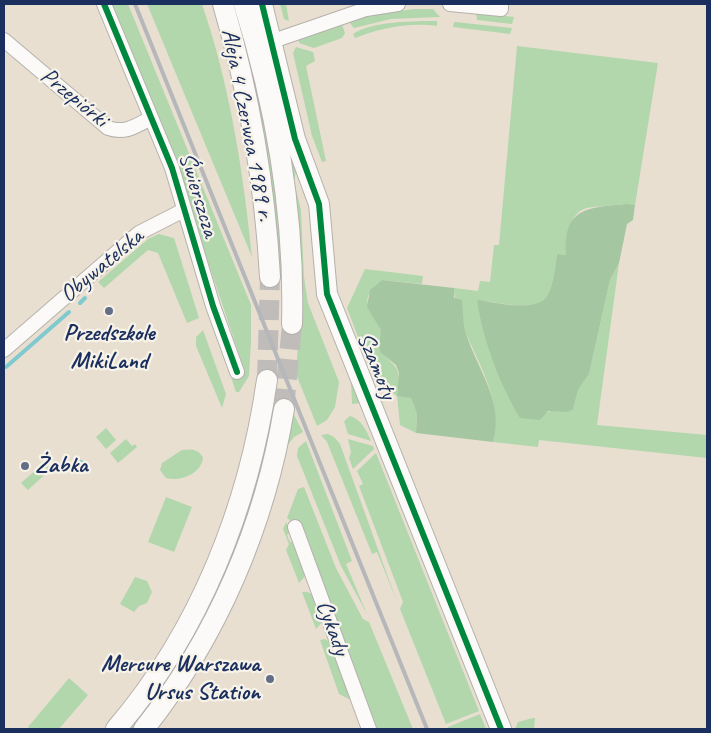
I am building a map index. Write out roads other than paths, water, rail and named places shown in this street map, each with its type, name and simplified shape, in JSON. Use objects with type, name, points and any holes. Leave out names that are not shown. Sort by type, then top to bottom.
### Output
[{"type":"main road","name":"Aleja 4 Czerwca 1989 r.","points":[[223,4],[244,86],[256,146],[267,227],[270,277]]},
{"type":"main road","name":"Aleja 4 Czerwca 1989 r.","points":[[244,4],[262,68],[279,149],[287,206],[291,263],[292,324]]},
{"type":"main road","name":"Szamoty","points":[[262,4],[295,139],[319,204],[327,294],[501,729]]},
{"type":"main road","points":[[116,729],[163,665],[195,611],[216,566],[229,535],[250,469],[267,380]]},
{"type":"main road","points":[[144,729],[191,662],[210,630],[236,574],[266,489],[284,409]]},
{"type":"street","name":"Świerszcza","points":[[104,4],[172,168],[213,306],[237,372]]},
{"type":"street","points":[[272,41],[366,9],[398,4]]},
{"type":"street","points":[[450,4],[501,6]]},
{"type":"street","name":"Przepiórki","points":[[4,40],[108,128],[119,132],[128,130],[150,118]]},
{"type":"street","name":"Obywatelska","points":[[4,350],[138,233],[184,210]]},
{"type":"street","name":"Cykady","points":[[295,527],[369,729]]},
{"type":"water","points":[[78,460],[82,460],[86,466],[82,472],[78,472],[74,468],[74,464]]},
{"type":"waterway","points":[[80,303],[85,298]]},
{"type":"waterway","points":[[6,367],[69,312]]},
{"type":"tunnel","points":[[267,380],[270,277]]},
{"type":"tunnel","points":[[284,409],[292,324]]},
{"type":"railway","points":[[135,4],[427,729]]},
{"type":"place","name":"Przedszkole MikiLand","points":[[109,311]]},
{"type":"place","name":"Żabka","points":[[25,466]]},
{"type":"place","name":"Mercure Warszawa Ursus Station","points":[[270,679]]}]
